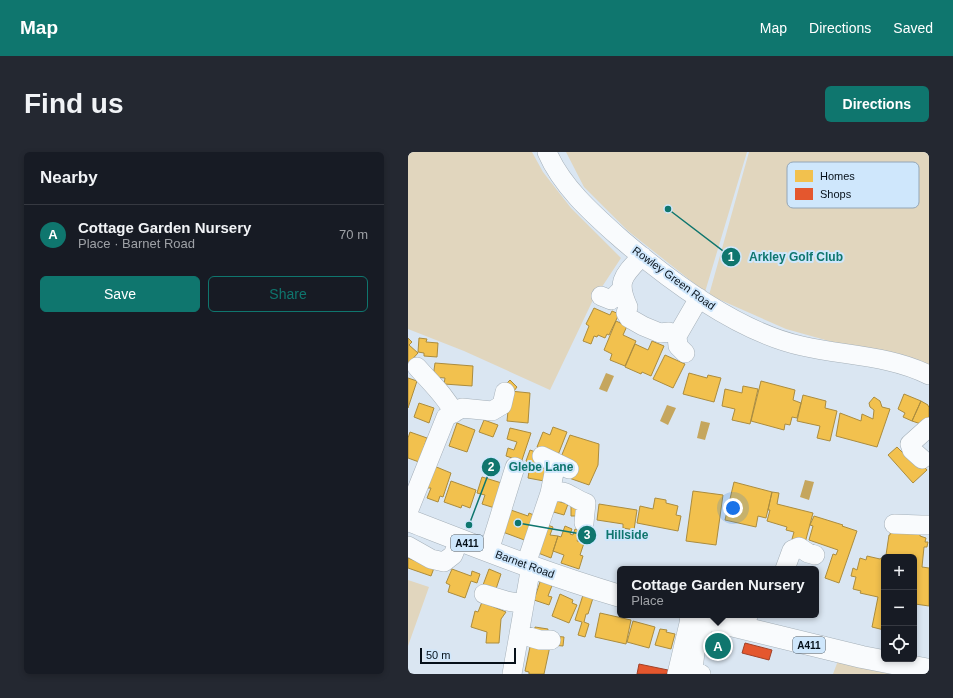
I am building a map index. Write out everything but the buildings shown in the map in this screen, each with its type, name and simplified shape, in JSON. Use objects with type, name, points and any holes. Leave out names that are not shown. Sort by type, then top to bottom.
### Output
[{"type":"main road","name":"Barnet Road","points":[[408,520],[489,551],[617,595]]},
{"type":"main road","name":"A411","points":[[712,618],[746,622],[862,657],[929,670]]},
{"type":"street","name":"Rowley Green Road","points":[[547,152],[552,163],[572,191],[599,219],[642,256],[699,298],[735,320],[766,334],[802,346],[887,360],[929,375]]},
{"type":"street","points":[[642,256],[628,270],[621,285],[623,296],[628,308],[626,313],[629,318],[642,326],[660,333],[669,332],[677,336]]},
{"type":"street","points":[[601,296],[611,300],[622,289]]},
{"type":"street","points":[[685,353],[678,346],[677,336],[699,298]]},
{"type":"street","points":[[416,367],[441,393],[454,413]]},
{"type":"street","points":[[408,512],[446,417],[462,408],[492,411],[502,405],[505,392]]},
{"type":"street","points":[[922,459],[912,450],[910,444],[929,427]]},
{"type":"street","points":[[512,674],[524,604],[528,565],[550,493],[556,463]]},
{"type":"street","points":[[489,551],[515,467]]},
{"type":"street","points":[[550,493],[558,491],[568,493],[572,497],[586,503],[584,523]]},
{"type":"street","points":[[894,524],[929,525]]},
{"type":"street","points":[[408,546],[431,559],[444,562],[453,555],[459,540]]},
{"type":"street","points":[[786,566],[792,550],[799,547],[808,554],[815,555]]},
{"type":"street","points":[[484,594],[507,601],[524,604]]},
{"type":"street","points":[[677,674],[694,618]]},
{"type":"street","points":[[695,618],[695,652],[693,670],[701,674]]},
{"type":"street","points":[[519,634],[540,640],[551,640]]},
{"type":"shaded area","points":[[408,152],[532,152],[543,172],[571,208],[621,258],[592,302],[550,390],[464,351],[408,329]]},
{"type":"shaded area","points":[[566,152],[747,152],[705,292],[628,231],[584,187]]},
{"type":"shaded area","points":[[749,152],[929,152],[929,369],[786,329],[709,295]]},
{"type":"shaded area","points":[[606,373],[614,376],[607,392],[599,389]]},
{"type":"shaded area","points":[[667,405],[676,408],[668,425],[660,421]]},
{"type":"shaded area","points":[[701,421],[710,423],[705,440],[697,438]]},
{"type":"shaded area","points":[[805,480],[814,482],[809,500],[800,497]]},
{"type":"shaded area","points":[[408,580],[429,587],[408,646]]},
{"type":"shaded area","points":[[839,658],[914,674],[833,674]]},
{"type":"place","name":"Arkley Golf Club","points":[[668,209]]},
{"type":"place","name":"Hillside","points":[[518,523]]},
{"type":"place","name":"Glebe Lane","points":[[469,525]]},
{"type":"place","name":"Cottage Garden Nursery","points":[[718,646]]}]
